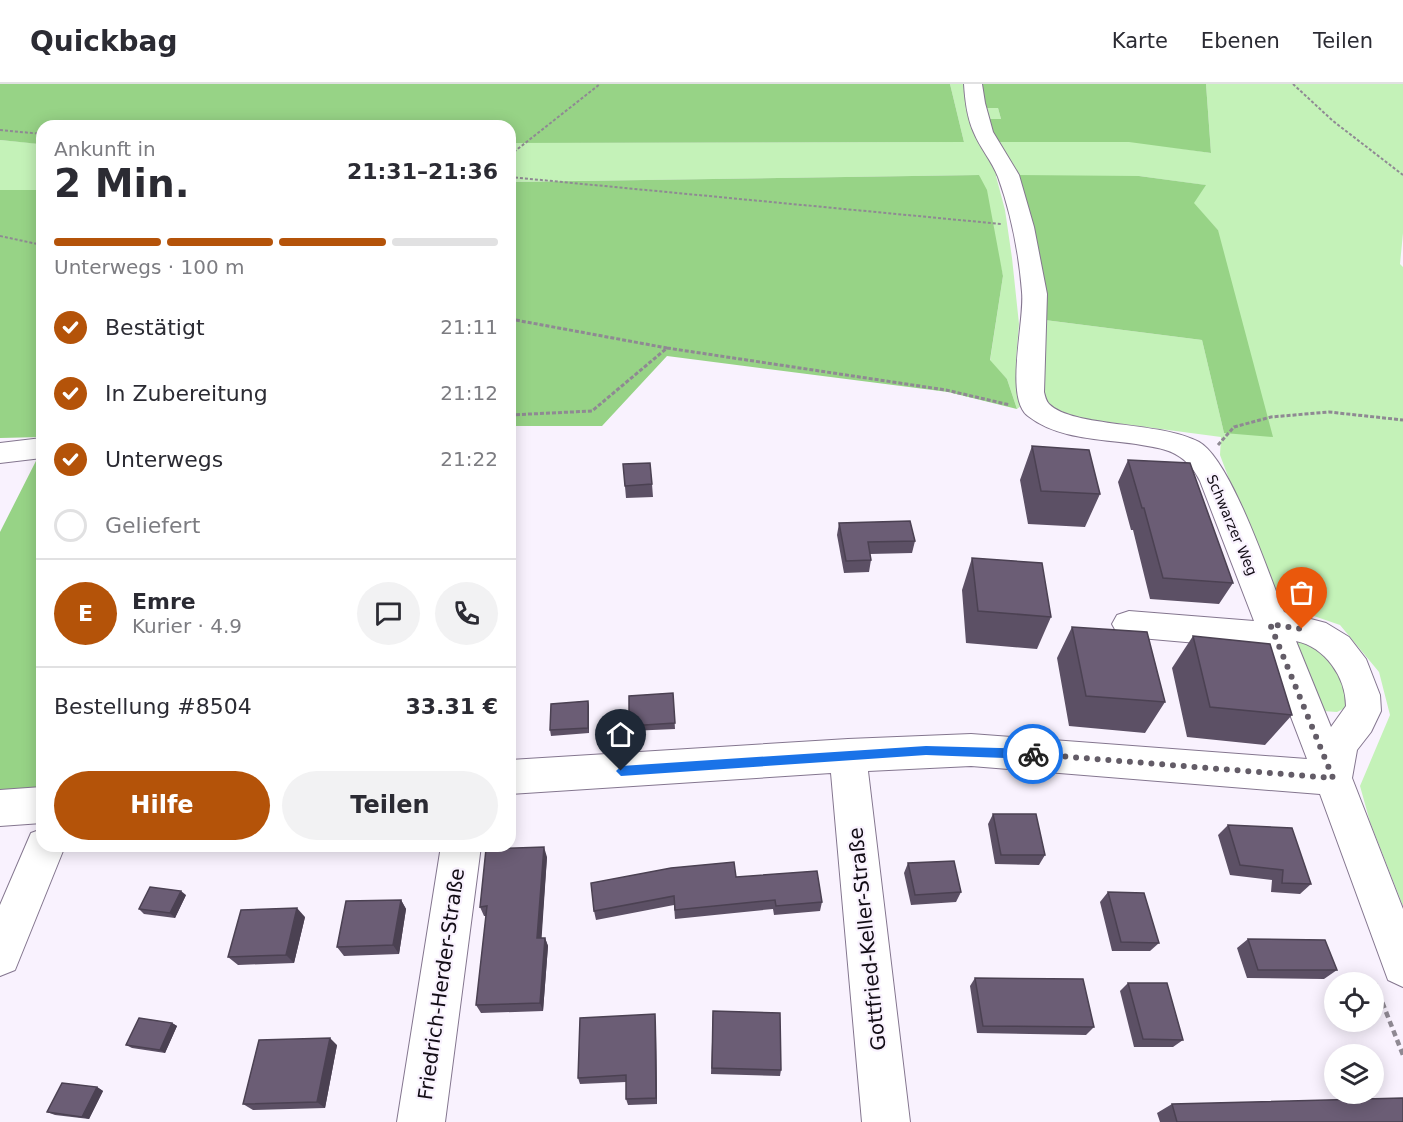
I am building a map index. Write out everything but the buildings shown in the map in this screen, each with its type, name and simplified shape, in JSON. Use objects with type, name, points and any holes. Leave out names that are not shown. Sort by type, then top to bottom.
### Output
[{"type":"street","points":[[973,84],[975,103],[983,132],[1008,175],[1023,227],[1035,294],[1030,392],[1035,408]]},
{"type":"street","name":"Schwarzer Weg","points":[[1035,408],[1053,420],[1077,426],[1163,439],[1189,449],[1203,461],[1215,480],[1242,547],[1333,778],[1403,965]]},
{"type":"street","points":[[0,453],[36,449]]},
{"type":"street","points":[[516,777],[848,755],[971,750],[1333,778],[1341,742],[1359,720],[1364,706],[1357,675],[1344,652],[1332,641],[1269,620],[1129,624]]},
{"type":"street","name":"Gottfried-Keller-Straße","points":[[848,755],[886,1122]]},
{"type":"street","points":[[0,807],[36,805]]},
{"type":"street","points":[[0,954],[42,852]]},
{"type":"street","name":"Friedrich-Herder-Straße","points":[[421,1122],[460,852]]},
{"type":"path","points":[[516,150],[600,84]]},
{"type":"path","points":[[1293,84],[1333,121],[1403,175]]},
{"type":"path","points":[[0,130],[36,133]]},
{"type":"path","points":[[516,178],[1023,227]]},
{"type":"path","points":[[0,236],[36,244]]},
{"type":"path","points":[[516,320],[668,348],[946,390],[1035,408]]},
{"type":"path","points":[[516,415],[592,411],[668,348]]},
{"type":"path","points":[[1203,461],[1234,428],[1271,417],[1329,412],[1403,420]]},
{"type":"green space","points":[[0,84],[950,84],[964,142],[516,143],[516,120],[36,120],[36,144],[0,140]]},
{"type":"green space","points":[[950,84],[976,84],[981,107],[998,108],[1001,119],[985,119],[1211,153],[1206,84],[1403,84],[1403,233],[1400,264],[1403,267],[1403,906],[1370,822],[1360,786],[1390,715],[1379,672],[1340,625],[1276,603],[1220,455],[1221,437],[1070,417],[1040,402],[1037,319],[1202,340],[1224,433],[1218,230],[1193,203],[1205,185],[1139,176],[996,176],[1005,210],[1019,324],[1016,361],[1022,405],[1017,409],[1007,379],[990,361],[1003,276],[979,175],[516,182],[516,143],[964,142]]},
{"type":"green space","points":[[976,84],[1206,84],[1211,153],[1129,142],[993,142],[984,119],[1001,119],[998,108],[981,108]]},
{"type":"green space","points":[[0,140],[36,143],[36,190],[0,190]]},
{"type":"green space","points":[[979,175],[987,190],[1003,276],[990,360],[1007,379],[1017,409],[948,392],[667,356],[602,426],[516,426],[516,182]]},
{"type":"green space","points":[[1012,175],[1139,176],[1206,185],[1194,203],[1218,230],[1273,437],[1224,433],[1202,340],[1037,319]]},
{"type":"green space","points":[[0,190],[36,190],[36,437],[0,438]]},
{"type":"green space","points":[[36,461],[36,789],[0,791],[0,532]]},
{"type":"green space","points":[[1292,640],[1319,645],[1351,690],[1347,707],[1337,712],[1322,711]]},
{"type":"way so far","points":[[1033,754],[1333,778],[1270,624],[1289,625],[1302,629]]},
{"type":"route","points":[[621,771],[926,750],[1033,754]]}]
